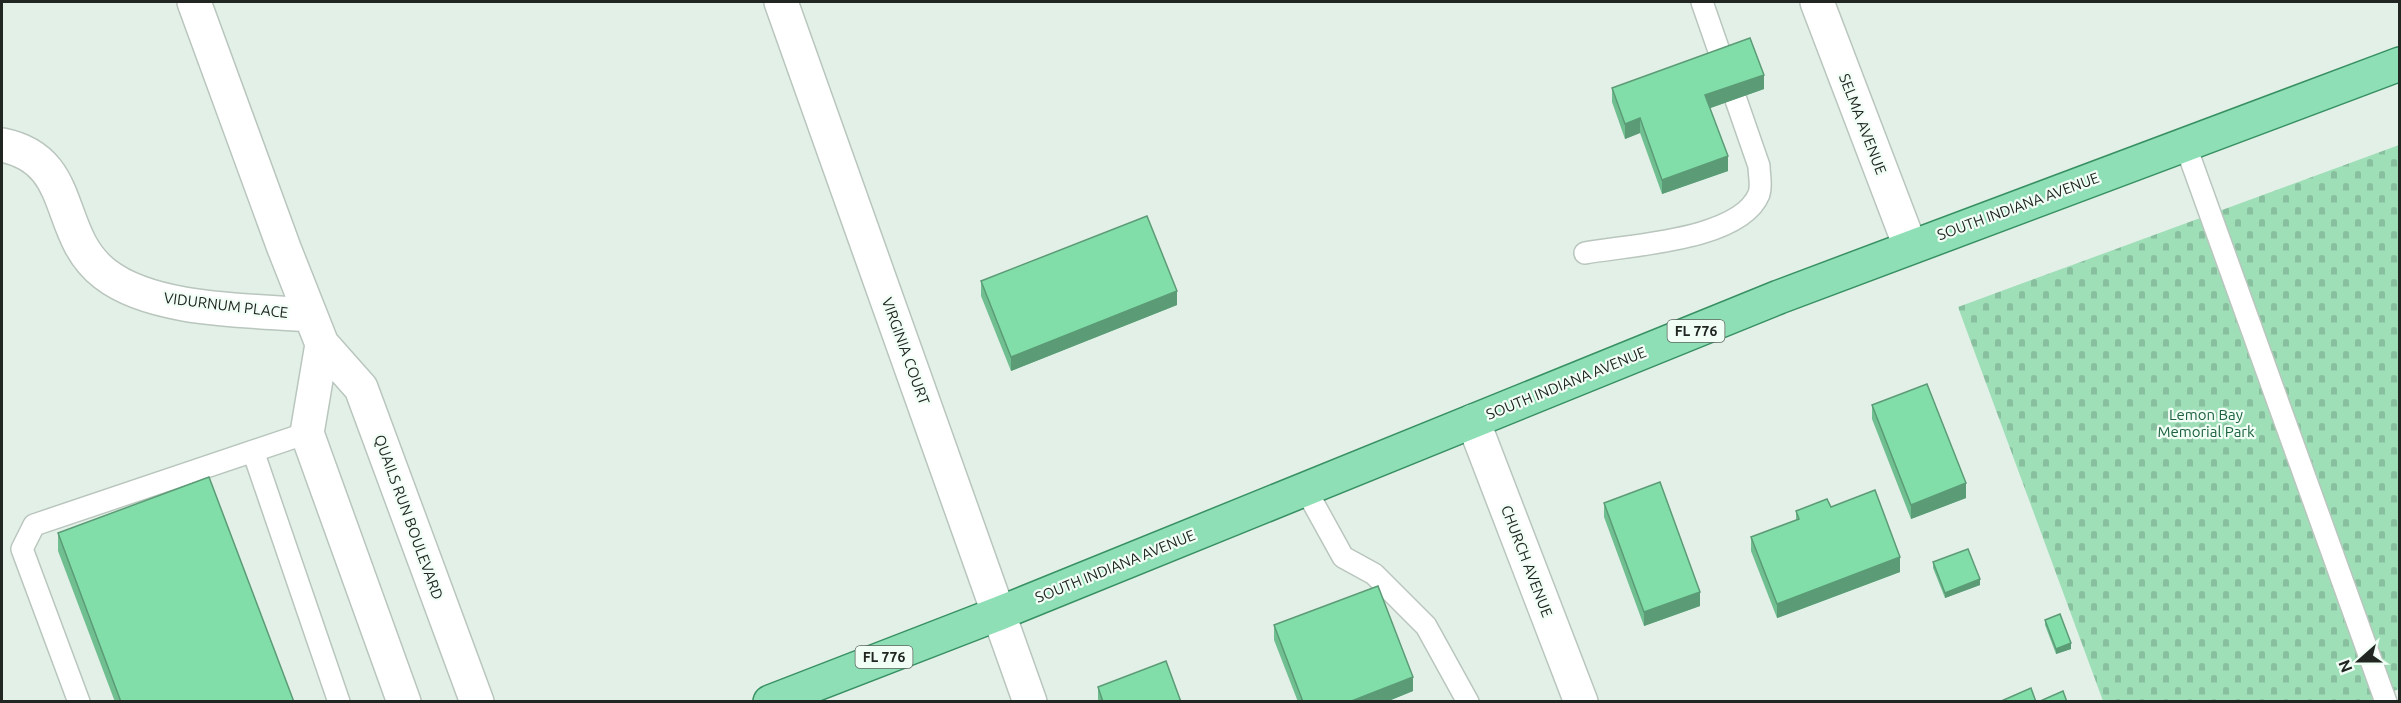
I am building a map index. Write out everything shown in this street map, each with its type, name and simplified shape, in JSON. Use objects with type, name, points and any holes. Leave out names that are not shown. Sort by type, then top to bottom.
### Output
[{"type":"main road","name":"SOUTH INDIANA AVENUE","points":[[770,702],[999,613],[1910,246],[2400,64]]},
{"type":"street","name":"QUAILS RUN BOULEVARD","points":[[194,2],[316,329],[361,388],[477,702]]},
{"type":"street","name":"VIRGINIA COURT","points":[[781,2],[1030,702]]},
{"type":"street","name":"SELMA AVENUE","points":[[1817,2],[1910,246]]},
{"type":"street","name":"VIDURNUM PLACE","points":[[2,145],[24,151],[44,165],[56,184],[83,250],[99,269],[120,285],[156,297],[316,329]]},
{"type":"street","name":"QUAILS RUN BOULEVARD","points":[[316,329],[307,433],[404,702]]},
{"type":"street","name":"CHURCH AVENUE","points":[[1473,421],[1581,702]]},
{"type":"lane","points":[[1585,253],[1683,239],[1731,220],[1749,208],[1758,194],[1759,166],[1702,2]]},
{"type":"lane","points":[[2185,144],[2386,702]]},
{"type":"lane","points":[[79,702],[22,549],[34,525],[307,433]]},
{"type":"lane","points":[[253,451],[339,702]]},
{"type":"lane","points":[[1306,490],[1343,557],[1374,574],[1426,626],[1468,702]]},
{"type":"green space","name":"Lemon Bay Memorial Park","points":[[2399,145],[2399,689],[2366,702],[2103,701],[1958,307]]},
{"type":"building","points":[[1750,38],[1764,75],[1705,95],[1728,156],[1662,180],[1640,118],[1625,124],[1612,88]]},
{"type":"building","points":[[1147,216],[1177,291],[1011,357],[981,281]]},
{"type":"building","points":[[1927,384],[1966,483],[1911,505],[1872,405]]},
{"type":"building","points":[[209,477],[294,702],[121,702],[58,533]]},
{"type":"building","points":[[1660,482],[1700,592],[1644,612],[1604,503]]},
{"type":"building","points":[[1875,490],[1900,557],[1777,604],[1751,537],[1799,519],[1796,511],[1827,499],[1831,507]]},
{"type":"building","points":[[1968,549],[1980,579],[1945,593],[1933,562]]},
{"type":"building","points":[[1378,586],[1413,677],[1349,702],[1303,702],[1274,625]]},
{"type":"building","points":[[2060,614],[2071,643],[2056,649],[2045,620]]},
{"type":"building","points":[[1166,661],[1181,702],[1103,702],[1098,687]]},
{"type":"building","points":[[2031,688],[2036,702],[1999,702]]},
{"type":"building","points":[[2063,691],[2067,702],[2038,702]]}]
